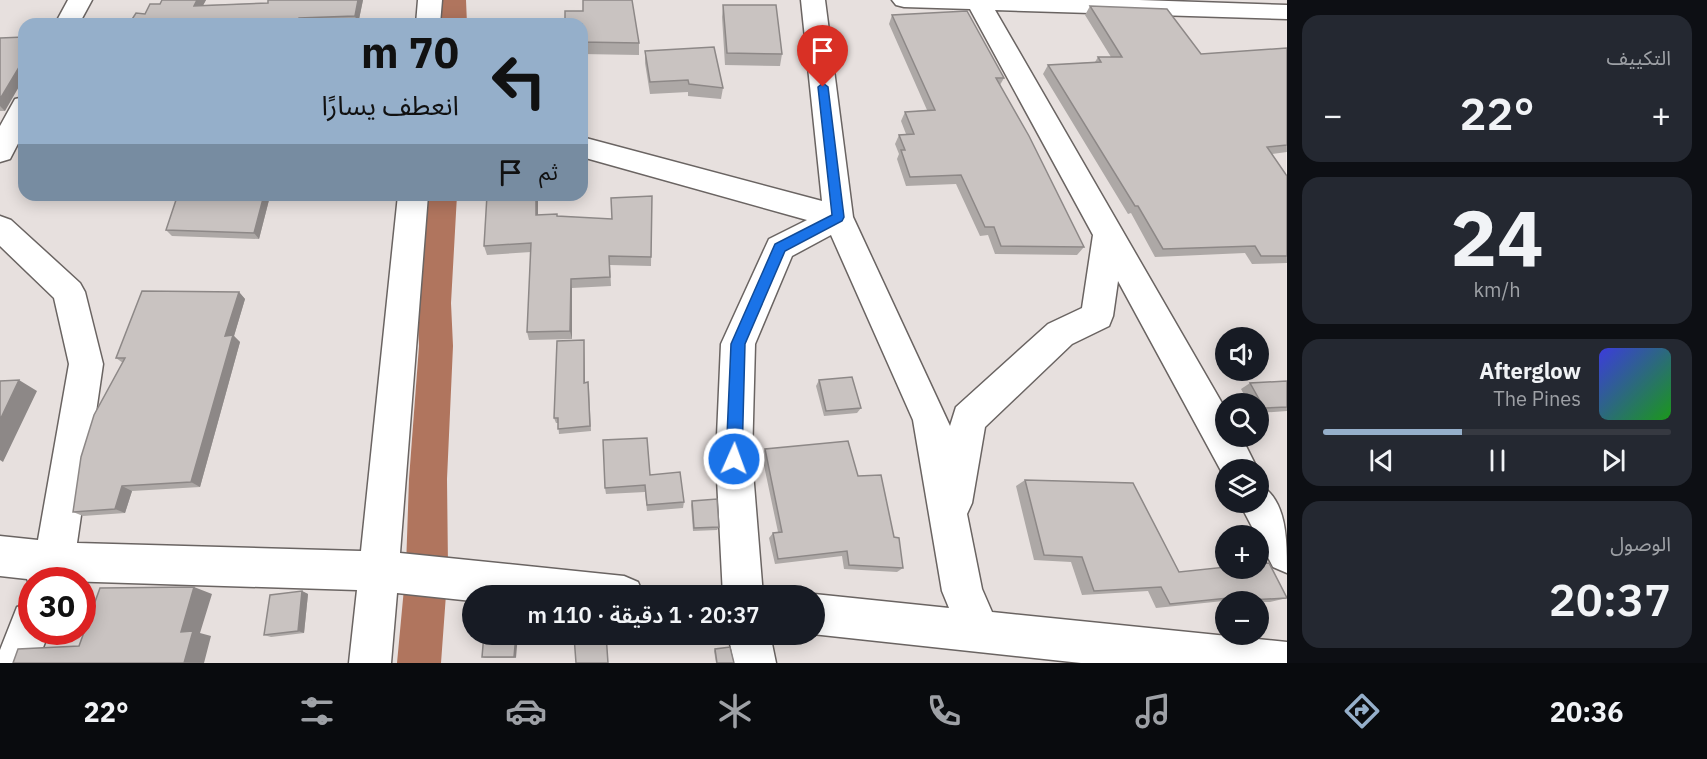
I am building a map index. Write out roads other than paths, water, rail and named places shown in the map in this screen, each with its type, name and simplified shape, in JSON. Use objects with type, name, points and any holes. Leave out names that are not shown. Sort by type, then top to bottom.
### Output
[{"type":"street","points":[[70,18],[80,0]]},
{"type":"street","points":[[428,18],[430,0]]},
{"type":"street","points":[[813,0],[838,217],[931,420],[962,591],[980,632]]},
{"type":"street","points":[[904,0],[1165,5],[1287,12]]},
{"type":"street","points":[[977,1],[1234,459]]},
{"type":"street","points":[[0,152],[18,118]]},
{"type":"street","points":[[588,149],[838,217]]},
{"type":"street","points":[[370,663],[411,201]]},
{"type":"street","points":[[742,585],[734,459],[738,344],[780,248],[838,217]]},
{"type":"street","points":[[0,228],[69,292],[86,364],[51,567]]},
{"type":"street","points":[[950,522],[969,419],[1060,334],[1097,316],[1108,234]]},
{"type":"street","points":[[1264,513],[1287,553]]},
{"type":"street","points":[[0,556],[37,567]]},
{"type":"street","points":[[96,571],[379,571],[516,585]]},
{"type":"street","points":[[825,616],[1287,663]]},
{"type":"street","points":[[16,663],[23,645]]},
{"type":"street","points":[[751,645],[755,663]]},
{"type":"waterway","points":[[454,0],[454,18]]},
{"type":"waterway","points":[[419,663],[427,567],[428,479],[436,346],[434,303],[442,201]]}]
